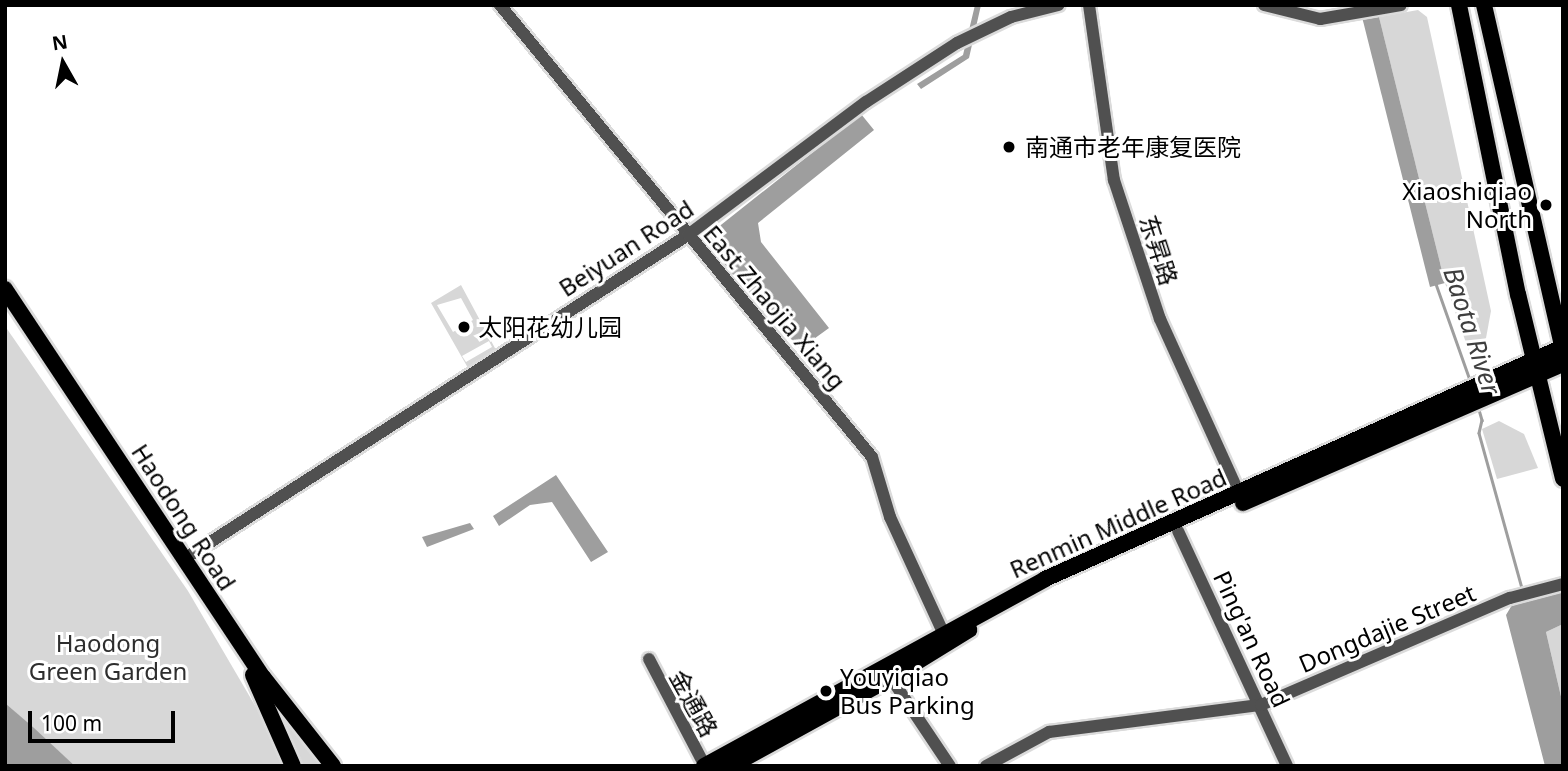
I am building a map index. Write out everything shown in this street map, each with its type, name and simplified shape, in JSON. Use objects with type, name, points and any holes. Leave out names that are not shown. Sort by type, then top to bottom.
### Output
[{"type":"main road","points":[[1459,5],[1535,368],[1563,478]]},
{"type":"main road","points":[[1484,5],[1563,348]]},
{"type":"main road","name":"Haodong Road","points":[[5,289],[263,677],[332,766]]},
{"type":"main road","name":"Haodong Road","points":[[5,303],[255,679],[293,766]]},
{"type":"main road","name":"Renmin Middle Road","points":[[704,766],[943,632],[1045,579],[1535,368],[1563,348]]},
{"type":"main road","name":"Renmin Middle Road","points":[[1535,368],[1563,364]]},
{"type":"main road","name":"Renmin Middle Road","points":[[731,766],[891,678],[964,632],[1462,400]]},
{"type":"street","name":"East Zhaojia Xiang","points":[[500,5],[872,457],[890,517],[943,632]]},
{"type":"street","name":"Beiyuan Road","points":[[184,559],[688,235],[866,102],[964,39],[1011,17],[1058,5]]},
{"type":"street","name":"东昇路","points":[[1089,5],[1114,180],[1160,319],[1239,494]]},
{"type":"street","points":[[1264,5],[1320,19],[1401,5]]},
{"type":"street","name":"Ping'an Road","points":[[1178,531],[1287,766]]},
{"type":"street","name":"Dongdajie Street","points":[[986,766],[1049,732],[1261,705],[1510,598],[1563,584]]},
{"type":"street","name":"金通路","points":[[649,659],[704,766]]},
{"type":"street","points":[[891,678],[950,766]]},
{"type":"green space","points":[[1418,10],[1427,17],[1491,311],[1486,338],[1471,357],[1445,283],[1379,17]]},
{"type":"green space","name":"太阳花幼儿园","points":[[461,285],[496,350],[468,368],[431,303]],"holes":[[[461,298],[473,320],[453,332],[437,305]],[[489,341],[492,347],[466,362],[462,356]]]},
{"type":"green space","name":"Haodong Green Garden","points":[[5,326],[188,591],[274,738],[284,766],[75,766],[5,703]]},
{"type":"green space","points":[[1499,421],[1524,434],[1538,468],[1497,479],[1482,429]]},
{"type":"green space","points":[[1563,624],[1563,705],[1546,632]]},
{"type":"green space","points":[[281,713],[327,766],[297,766],[278,716]]},
{"type":"shaded area","points":[[975,5],[981,5],[969,58],[921,89],[917,84],[963,55]]},
{"type":"shaded area","points":[[1359,5],[1375,5],[1379,17],[1445,283],[1430,287]]},
{"type":"shaded area","points":[[861,114],[874,130],[758,223],[761,242],[829,328],[800,349],[702,240]]},
{"type":"shaded area","points":[[556,475],[608,552],[591,562],[552,502],[530,505],[499,526],[493,516]]},
{"type":"shaded area","points":[[470,523],[474,529],[427,547],[422,537]]},
{"type":"shaded area","points":[[1563,590],[1563,624],[1546,632],[1563,705],[1563,766],[1545,766],[1506,615],[1512,605]]},
{"type":"shaded area","points":[[5,703],[34,728],[75,766],[5,766]]},
{"type":"waterway","name":"Baota River","points":[[1436,284],[1471,383]]},
{"type":"waterway","name":"Baota River","points":[[1478,406],[1482,420],[1479,433],[1523,592]]},
{"type":"place","name":"南通市老年康复医院","points":[[1009,147]]},
{"type":"place","name":"Xiaoshiqiao North","points":[[1546,205]]},
{"type":"place","name":"太阳花幼儿园","points":[[464,327]]},
{"type":"place","name":"Youyiqiao Bus Parking","points":[[826,691]]}]
